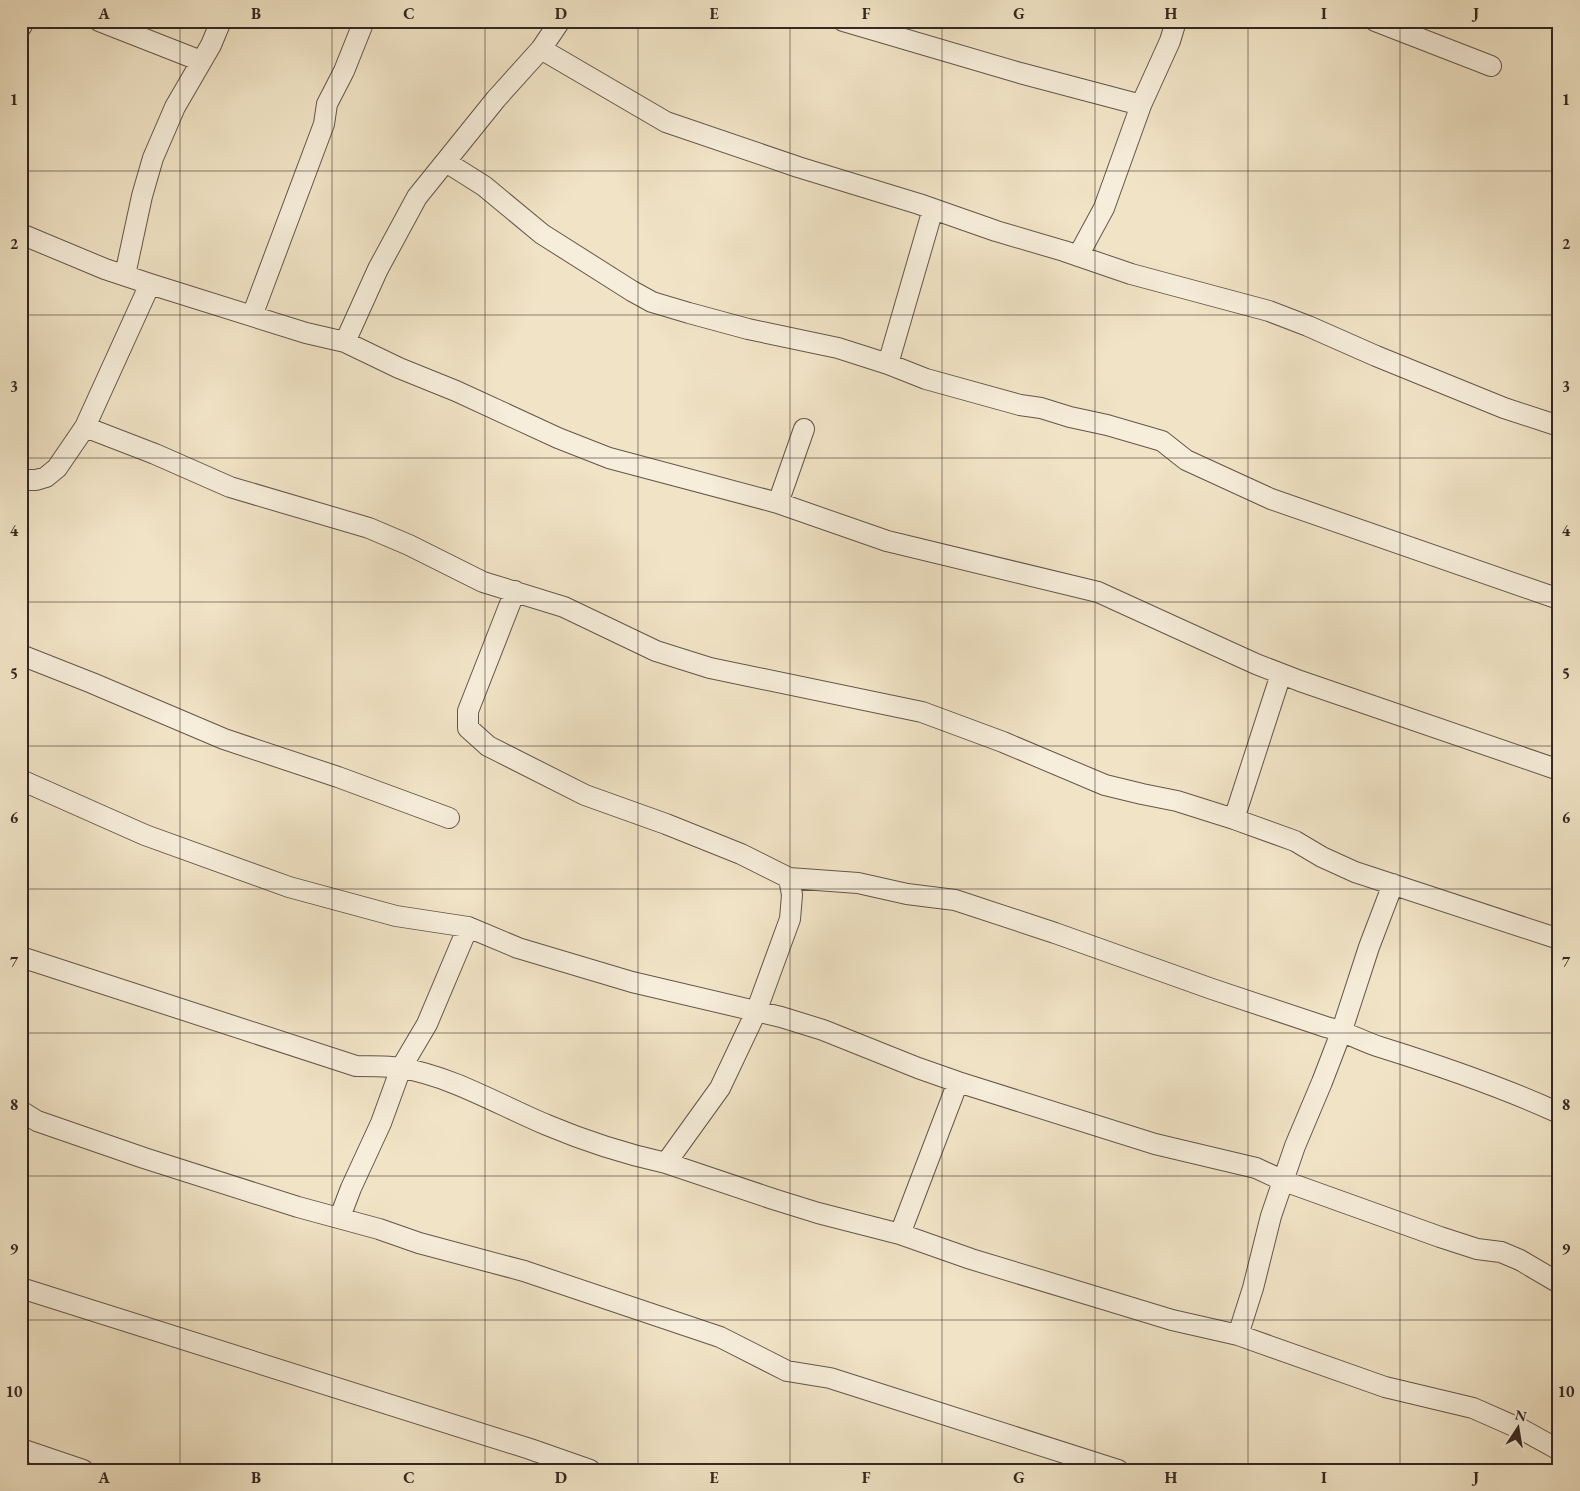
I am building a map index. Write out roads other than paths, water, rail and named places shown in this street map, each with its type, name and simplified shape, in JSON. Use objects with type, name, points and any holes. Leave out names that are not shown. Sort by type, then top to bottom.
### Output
[{"type":"street","points":[[21,27],[24,21]]},
{"type":"street","points":[[99,21],[201,61]]},
{"type":"street","points":[[125,276],[142,196],[153,158],[175,107],[211,45],[221,21]]},
{"type":"street","points":[[252,316],[324,124],[327,104],[348,63],[364,21]]},
{"type":"street","points":[[345,342],[378,269],[417,197],[496,99],[541,49],[560,21]]},
{"type":"street","points":[[843,21],[1020,73],[1141,105]]},
{"type":"street","points":[[1078,256],[1104,208],[1141,105],[1170,41],[1176,21]]},
{"type":"street","points":[[1375,21],[1491,66]]},
{"type":"street","points":[[541,49],[666,122],[798,167],[1164,284],[1242,302],[1269,311],[1504,408],[1559,426]]},
{"type":"street","points":[[446,162],[484,186],[542,234],[624,287],[652,302],[748,329],[838,348],[926,378],[988,396],[1107,425],[1162,441],[1186,460],[1271,499],[1559,599]]},
{"type":"street","points":[[888,364],[934,209]]},
{"type":"street","points":[[21,234],[125,276],[306,333],[345,342],[399,368],[601,455],[778,503],[887,541],[1098,592],[1281,674],[1350,699],[1471,738],[1559,770]]},
{"type":"street","points":[[21,480],[36,480],[46,477],[57,468],[85,427],[150,284]]},
{"type":"street","points":[[85,427],[230,486],[369,528],[482,582],[564,607],[656,651],[710,668],[922,712],[1003,742],[1105,785],[1177,801],[1234,819],[1295,841],[1322,857],[1355,872],[1559,939]]},
{"type":"street","points":[[778,503],[804,429]]},
{"type":"street","points":[[514,591],[468,710],[468,728],[488,746],[585,795],[666,824],[741,854],[789,878],[858,883],[907,894],[955,900],[1055,933],[1212,989],[1326,1027],[1342,1030],[1376,1046],[1487,1082],[1559,1113]]},
{"type":"street","points":[[21,656],[92,683],[224,739],[338,777],[449,818]]},
{"type":"street","points":[[1234,819],[1281,674]]},
{"type":"street","points":[[21,780],[144,835],[289,887],[396,916],[468,927],[518,948],[590,970],[823,1030],[958,1082],[1155,1144],[1256,1168],[1284,1181],[1467,1246],[1500,1252],[1520,1260],[1559,1283]]},
{"type":"street","points":[[666,1163],[720,1088],[756,1012],[790,919],[792,895],[789,878]]},
{"type":"street","points":[[1238,1335],[1253,1288],[1271,1216],[1295,1146],[1342,1030],[1369,947],[1393,884]]},
{"type":"street","points":[[340,1218],[381,1123],[401,1068],[427,1024],[468,927]]},
{"type":"street","points":[[21,957],[356,1066],[401,1068],[431,1075],[461,1086],[548,1126],[597,1144],[641,1158],[666,1163],[818,1213],[900,1234],[971,1260],[1172,1320],[1238,1335],[1385,1387],[1473,1408],[1523,1430],[1559,1450]]},
{"type":"street","points":[[900,1234],[958,1082]]},
{"type":"street","points":[[21,1111],[37,1121],[144,1158],[419,1243],[524,1271],[720,1337],[787,1371],[830,1378],[1118,1470]]},
{"type":"street","points":[[21,1288],[530,1449],[590,1470]]},
{"type":"street","points":[[21,1449],[82,1470]]}]
